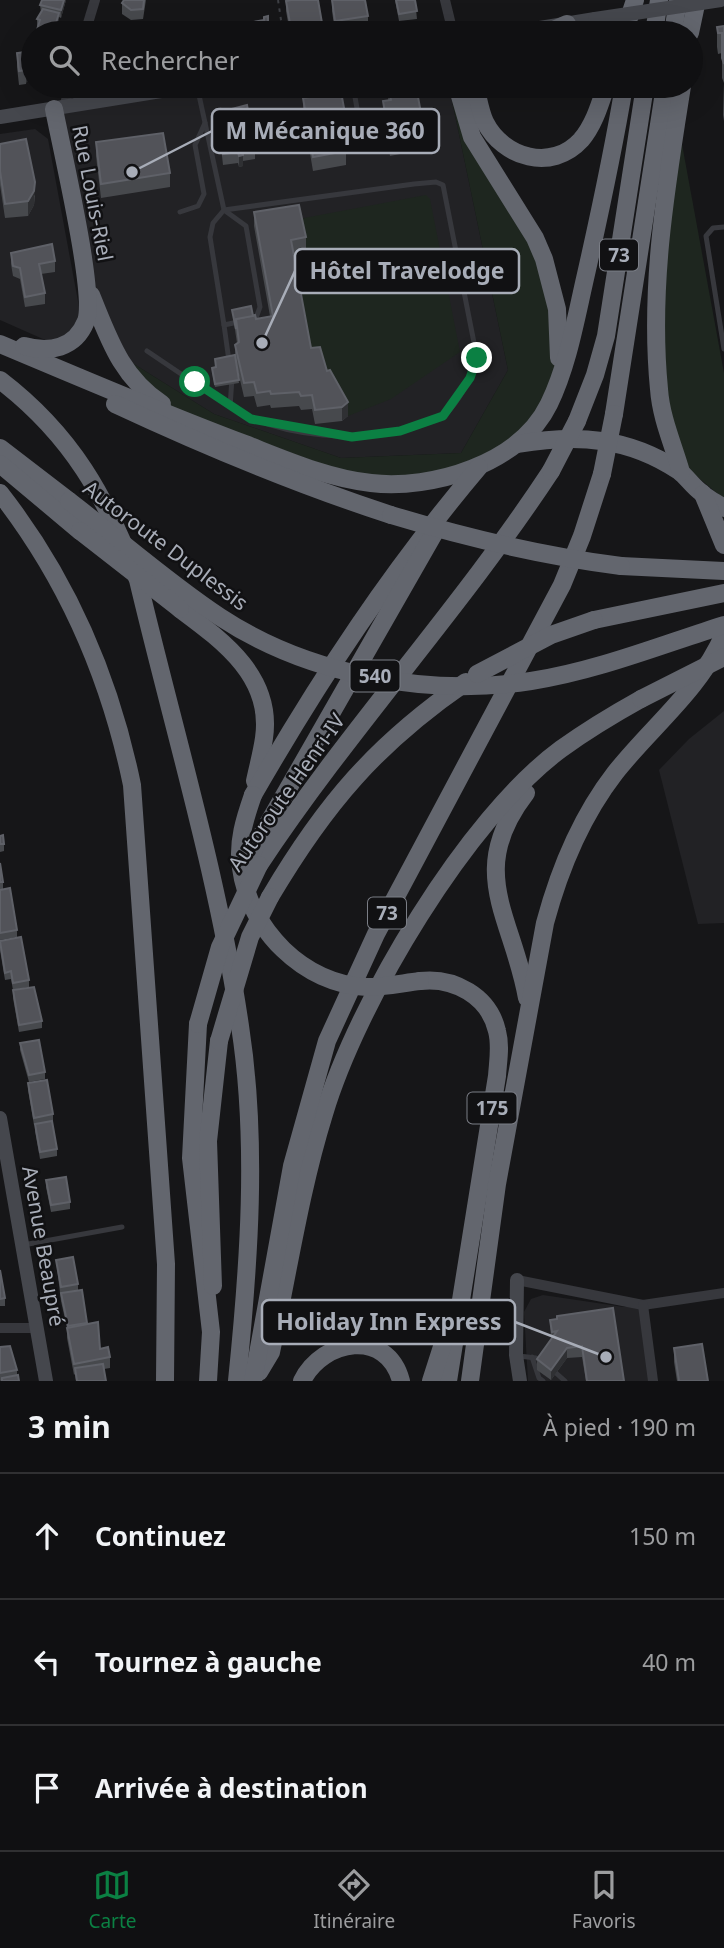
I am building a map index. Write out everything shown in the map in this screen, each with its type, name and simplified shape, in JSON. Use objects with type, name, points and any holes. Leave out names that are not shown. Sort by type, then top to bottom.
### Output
[{"type":"highway","points":[[628,21],[636,0]]},
{"type":"highway","points":[[633,21],[636,0]]},
{"type":"highway","points":[[656,21],[659,0]]},
{"type":"highway","points":[[675,21],[678,0]]},
{"type":"highway","points":[[692,21],[696,0]]},
{"type":"highway","points":[[461,98],[472,137],[535,238],[547,266],[557,309],[560,345],[558,379]]},
{"type":"highway","points":[[479,98],[485,121],[509,150],[544,158],[567,150],[580,141],[601,98]]},
{"type":"highway","points":[[481,105],[482,98]]},
{"type":"highway","points":[[0,342],[204,429],[320,473],[372,483],[438,480],[480,466],[527,436],[549,405],[570,342],[622,98]]},
{"type":"highway","name":"Autoroute Henri-IV","points":[[208,1381],[211,1332],[191,1158],[198,1024],[203,999],[234,912],[259,865],[353,736],[514,526],[551,471],[577,421],[595,375],[606,336],[643,98]]},
{"type":"highway","name":"73","points":[[253,1381],[292,1166],[327,1041],[376,934],[562,585],[582,536],[602,474],[614,414],[662,98]]},
{"type":"highway","points":[[680,98],[658,248],[656,309],[659,391],[666,428],[681,472]]},
{"type":"highway","name":"Rue Louis-Riel","points":[[59,108],[87,285]]},
{"type":"highway","points":[[0,342],[37,350],[69,344],[87,319],[87,285]]},
{"type":"highway","points":[[87,285],[113,351],[128,376],[146,393],[204,429]]},
{"type":"highway","points":[[0,351],[210,448],[391,515],[455,534],[534,552],[621,566],[724,571]]},
{"type":"highway","points":[[0,380],[38,412],[79,459],[118,528],[138,580],[217,905],[240,1026],[247,1093],[249,1232],[237,1381]]},
{"type":"highway","points":[[512,446],[555,438],[586,437],[620,443],[645,451],[681,472],[702,494],[724,509]]},
{"type":"highway","name":"Autoroute Duplessis","points":[[0,448],[198,602],[248,634],[348,671],[396,681],[479,685],[533,681],[724,625]]},
{"type":"highway","points":[[0,464],[80,531],[229,646],[251,675],[262,702],[264,737],[253,794]]},
{"type":"highway","points":[[253,794],[317,685],[370,605],[415,543],[480,466]]},
{"type":"highway","points":[[0,493],[50,565],[78,617],[105,680],[121,732],[132,785],[166,1264],[168,1320],[164,1381]]},
{"type":"highway","points":[[702,494],[724,545]]},
{"type":"highway","points":[[203,999],[204,975],[211,947],[228,900],[257,843],[452,499]]},
{"type":"highway","points":[[211,1332],[214,1254],[208,1141],[219,1041],[250,937],[270,897],[313,826],[373,756],[424,711],[477,674],[551,635],[594,620],[724,593]]},
{"type":"highway","points":[[522,1050],[545,923],[554,889],[579,832],[614,775],[690,691],[724,634]]},
{"type":"highway","points":[[253,1381],[271,1352],[323,1115],[359,1023],[390,968],[475,837],[524,782],[560,750],[642,699],[724,657]]},
{"type":"highway","points":[[522,1050],[527,1002],[524,981],[497,899],[498,850],[517,805],[534,783],[595,727]]},
{"type":"highway","name":"175","points":[[253,794],[241,839],[240,867],[249,897],[268,934],[311,970],[338,981],[367,987],[420,981],[452,983],[470,992],[492,1016],[499,1045],[497,1076],[448,1381]]},
{"type":"highway","name":"175","points":[[470,1381],[497,1184],[522,1050]]},
{"type":"highway","points":[[430,1381],[462,1285]]},
{"type":"highway","points":[[302,1381],[321,1355],[333,1349],[355,1345],[381,1353],[392,1363],[401,1381]]},
{"type":"main road","points":[[583,21],[721,0]]},
{"type":"main road","points":[[0,117],[120,98]]},
{"type":"main road","name":"Avenue Beaupré","points":[[0,1118],[46,1381]]},
{"type":"main road","points":[[517,1280],[517,1371]]},
{"type":"street","points":[[89,21],[95,0]]},
{"type":"street","points":[[445,0],[450,21]]},
{"type":"street","name":"Rue Louis-Riel","points":[[59,108],[64,98]]},
{"type":"street","points":[[517,1280],[643,1305],[724,1293]]},
{"type":"street","points":[[643,1305],[653,1381]]},
{"type":"street","points":[[0,1328],[37,1328]]},
{"type":"lane","points":[[198,98],[225,209],[246,226],[260,307],[256,318],[224,325]]},
{"type":"lane","points":[[355,98],[364,147]]},
{"type":"lane","points":[[180,212],[198,206],[204,194],[195,145],[205,123]]},
{"type":"lane","points":[[147,351],[230,407],[251,419],[352,437],[400,431],[443,416],[470,378],[477,358],[443,185],[436,182],[414,184],[225,209],[213,223],[211,237],[233,386],[230,407]]},
{"type":"lane","points":[[724,227],[713,228],[706,236],[724,349]]},
{"type":"lane","points":[[23,1245],[122,1227]]},
{"type":"lane","points":[[517,1371],[532,1357]]},
{"type":"lane","points":[[532,1357],[542,1362]]},
{"type":"lane","points":[[532,1357],[539,1378],[543,1381]]},
{"type":"lane","points":[[556,1373],[565,1381]]},
{"type":"path","points":[[278,0],[281,21]]},
{"type":"shaded area","points":[[120,98],[451,98],[508,370],[461,453],[341,458],[214,414],[113,351],[87,285],[54,109]]},
{"type":"shaded area","points":[[451,98],[456,98],[535,238],[560,345],[549,405],[479,466],[372,483],[163,405],[113,351],[214,414],[341,458],[461,453],[508,370]]},
{"type":"shaded area","points":[[677,117],[724,373],[724,499],[688,469],[669,439],[656,309]]},
{"type":"shaded area","points":[[35,129],[48,139],[80,312],[71,333],[52,343],[0,320],[0,134]]},
{"type":"shaded area","points":[[426,195],[430,199],[460,352],[391,399],[348,416],[330,384],[311,362],[292,254],[299,219]]},
{"type":"shaded area","points":[[724,711],[724,923],[698,924],[659,770],[689,739]]},
{"type":"shaded area","points":[[543,1295],[624,1307],[643,1305],[653,1381],[528,1381],[524,1312],[531,1299]]},
{"type":"building","points":[[42,0],[64,0],[61,10],[40,5]]},
{"type":"building","points":[[124,0],[144,0],[143,9],[131,10],[122,3]]},
{"type":"building","points":[[318,0],[322,21],[290,21],[286,1]]},
{"type":"building","points":[[332,0],[365,0],[368,16],[335,21]]},
{"type":"building","points":[[396,0],[415,0],[417,11],[399,14]]},
{"type":"building","points":[[43,9],[59,13],[57,21],[37,19]]},
{"type":"building","points":[[724,26],[724,64],[722,33],[718,33],[717,27]]},
{"type":"building","points":[[21,52],[21,71],[19,71],[17,53]]},
{"type":"building","points":[[303,98],[342,98],[347,124],[328,128],[331,143],[344,141],[346,151],[313,157]]},
{"type":"building","points":[[418,98],[425,135],[390,142],[383,101]]},
{"type":"building","points":[[247,105],[255,149],[242,151],[243,155],[239,156],[238,152],[223,154],[219,118],[216,117],[221,109],[224,111]]},
{"type":"building","points":[[163,133],[170,173],[101,184],[96,142]]},
{"type":"building","points":[[26,139],[35,182],[34,191],[28,201],[5,204],[0,171],[0,144]]},
{"type":"building","points":[[299,205],[306,237],[291,240],[311,348],[320,347],[327,371],[330,370],[348,402],[342,407],[315,410],[312,395],[301,396],[299,392],[257,393],[254,382],[244,383],[235,345],[239,342],[236,319],[255,315],[256,319],[273,316],[254,212]]},
{"type":"building","points":[[52,244],[55,261],[39,264],[45,293],[25,297],[20,268],[13,266],[11,253]]},
{"type":"building","points":[[251,306],[253,316],[236,319],[236,329],[232,310]]},
{"type":"building","points":[[235,355],[239,380],[215,384],[212,368],[216,367],[215,359]]},
{"type":"building","points":[[10,888],[17,930],[0,933],[0,890]]},
{"type":"building","points":[[21,937],[29,980],[13,983],[11,971],[5,973],[0,941]]},
{"type":"building","points":[[34,987],[42,1021],[19,1025],[13,990]]},
{"type":"building","points":[[39,1040],[45,1072],[29,1075],[20,1043]]},
{"type":"building","points":[[47,1080],[53,1114],[34,1118],[28,1083]]},
{"type":"building","points":[[52,1121],[57,1149],[40,1152],[35,1124]]},
{"type":"building","points":[[66,1177],[70,1202],[51,1205],[46,1180]]},
{"type":"building","points":[[73,1257],[78,1284],[61,1287],[56,1260]]},
{"type":"building","points":[[0,1270],[5,1298],[0,1299]]},
{"type":"building","points":[[82,1290],[87,1323],[68,1326],[61,1293]]},
{"type":"building","points":[[613,1308],[624,1381],[587,1381],[582,1346],[567,1348],[551,1370],[537,1359],[557,1331],[552,1332],[550,1320],[557,1319],[557,1316]]},
{"type":"building","points":[[98,1322],[100,1349],[108,1347],[110,1357],[74,1364],[67,1328]]},
{"type":"building","points":[[702,1344],[708,1381],[679,1381],[674,1348]]},
{"type":"building","points":[[10,1346],[17,1370],[0,1373],[0,1347]]},
{"type":"building","points":[[103,1364],[106,1381],[77,1381],[75,1368]]},
{"type":"building","points":[[18,1375],[19,1381],[2,1381],[2,1378]]},
{"type":"place","name":"M Mécanique 360","points":[[132,172]]},
{"type":"place","name":"Hôtel Travelodge","points":[[262,343]]},
{"type":"place","name":"Holiday Inn Express","points":[[606,1357]]},
{"type":"route","points":[[195,382],[251,419],[352,437],[400,431],[443,416],[470,378],[477,358]]}]
